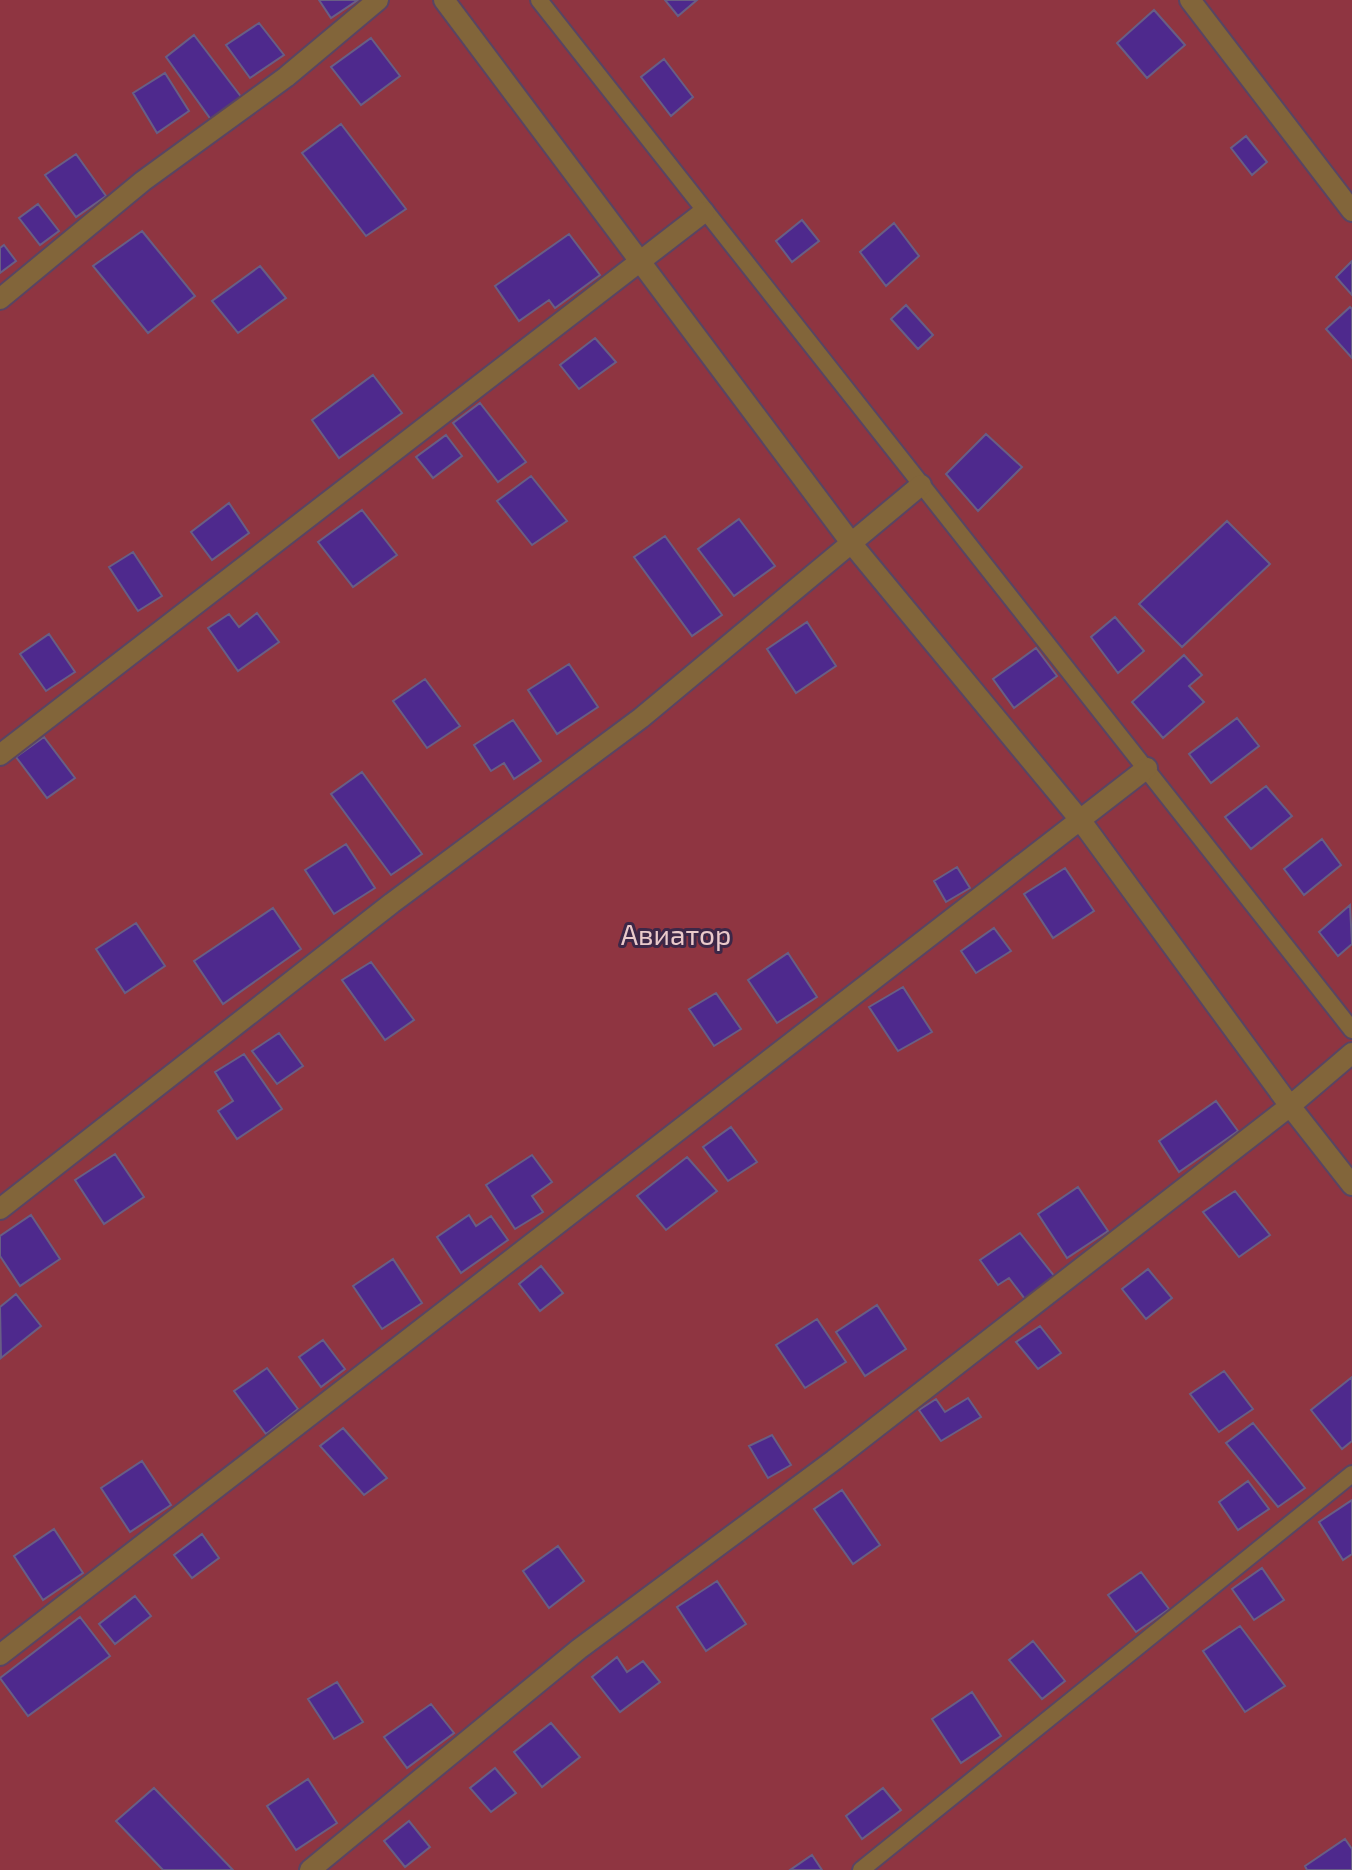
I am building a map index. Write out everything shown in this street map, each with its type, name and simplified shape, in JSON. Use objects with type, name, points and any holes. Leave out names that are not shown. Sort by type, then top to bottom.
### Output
[{"type":"street","points":[[0,299],[143,181],[286,77],[378,0]]},
{"type":"street","points":[[444,0],[852,544],[1081,821],[1290,1106],[1352,1185]]},
{"type":"street","points":[[1190,0],[1352,211]]},
{"type":"street","points":[[0,755],[704,212]]},
{"type":"street","points":[[0,1209],[392,903],[641,718],[921,485]]},
{"type":"street","points":[[0,1655],[1147,768]]},
{"type":"street","points":[[310,1870],[579,1649],[847,1450],[1290,1106],[1352,1053]]},
{"type":"lane","points":[[539,0],[1352,1030]]},
{"type":"lane","points":[[861,1870],[1352,1474]]},
{"type":"green space","name":"Авиатор","points":[[0,0],[1352,0],[1352,1870],[0,1870]]},
{"type":"building","points":[[319,0],[358,0],[331,18]]},
{"type":"building","points":[[665,0],[697,0],[678,16]]},
{"type":"building","points":[[1154,10],[1185,45],[1147,78],[1117,43]]},
{"type":"building","points":[[259,23],[284,55],[250,78],[226,45]]},
{"type":"building","points":[[194,35],[242,98],[212,121],[166,57]]},
{"type":"building","points":[[371,38],[400,76],[361,105],[331,67]]},
{"type":"building","points":[[664,59],[693,97],[671,116],[641,77]]},
{"type":"building","points":[[165,73],[189,111],[157,133],[133,93]]},
{"type":"building","points":[[341,124],[406,209],[366,236],[302,153]]},
{"type":"building","points":[[1246,136],[1267,162],[1252,175],[1231,148]]},
{"type":"building","points":[[76,154],[106,196],[76,217],[45,175]]},
{"type":"building","points":[[38,204],[59,231],[40,245],[19,218]]},
{"type":"building","points":[[802,220],[819,241],[792,262],[776,241]]},
{"type":"building","points":[[894,223],[919,256],[886,286],[860,252]]},
{"type":"building","points":[[142,231],[195,296],[148,333],[93,266]]},
{"type":"building","points":[[569,234],[600,275],[555,308],[549,300],[519,321],[495,286]]},
{"type":"building","points":[[4,245],[16,261],[0,273],[0,248]]},
{"type":"building","points":[[1352,261],[1352,295],[1336,277]]},
{"type":"building","points":[[260,266],[286,298],[238,333],[212,301]]},
{"type":"building","points":[[906,305],[933,335],[918,349],[891,319]]},
{"type":"building","points":[[1350,307],[1352,309],[1352,358],[1326,329]]},
{"type":"building","points":[[595,338],[616,362],[579,389],[560,365]]},
{"type":"building","points":[[373,375],[402,413],[339,458],[312,420]]},
{"type":"building","points":[[480,403],[526,462],[498,482],[453,423]]},
{"type":"building","points":[[986,434],[1022,467],[978,511],[946,474]]},
{"type":"building","points":[[446,435],[462,456],[433,478],[416,457]]},
{"type":"building","points":[[531,476],[567,521],[532,545],[497,501]]},
{"type":"building","points":[[229,503],[249,533],[212,560],[191,532]]},
{"type":"building","points":[[362,510],[397,555],[353,587],[318,542]]},
{"type":"building","points":[[739,519],[775,566],[734,596],[698,549]]},
{"type":"building","points":[[1227,521],[1270,564],[1182,647],[1139,604]]},
{"type":"building","points":[[665,536],[722,615],[692,636],[634,557]]},
{"type":"building","points":[[133,552],[162,596],[138,611],[109,567]]},
{"type":"building","points":[[257,613],[279,642],[238,671],[208,628],[229,614],[239,627]]},
{"type":"building","points":[[1115,617],[1144,651],[1118,673],[1091,637]]},
{"type":"building","points":[[807,622],[836,666],[796,693],[767,649]]},
{"type":"building","points":[[49,634],[75,672],[46,691],[20,654]]},
{"type":"building","points":[[1036,648],[1057,676],[1014,708],[993,679]]},
{"type":"building","points":[[1184,655],[1202,675],[1189,686],[1204,702],[1163,738],[1132,702]]},
{"type":"building","points":[[569,664],[598,707],[557,734],[528,690]]},
{"type":"building","points":[[425,679],[460,726],[427,748],[393,701]]},
{"type":"building","points":[[1237,718],[1259,746],[1211,783],[1189,754]]},
{"type":"building","points":[[513,720],[541,761],[514,779],[504,763],[491,771],[474,745]]},
{"type":"building","points":[[44,737],[75,778],[47,798],[16,757]]},
{"type":"building","points":[[362,772],[422,854],[391,875],[331,794]]},
{"type":"building","points":[[1266,786],[1292,816],[1251,849],[1225,817]]},
{"type":"building","points":[[1322,839],[1341,865],[1304,895],[1284,869]]},
{"type":"building","points":[[346,844],[375,888],[334,914],[305,870]]},
{"type":"building","points":[[957,867],[970,888],[946,902],[934,881]]},
{"type":"building","points":[[1065,868],[1094,911],[1053,938],[1024,894]]},
{"type":"building","points":[[1350,905],[1352,944],[1338,956],[1319,932]]},
{"type":"building","points":[[273,908],[301,949],[223,1004],[194,961]]},
{"type":"building","points":[[136,923],[165,966],[125,993],[96,949]]},
{"type":"building","points":[[994,928],[1011,951],[976,973],[961,951]]},
{"type":"building","points":[[788,953],[817,997],[777,1023],[748,980]]},
{"type":"building","points":[[371,962],[414,1020],[385,1040],[342,980]]},
{"type":"building","points":[[903,987],[932,1032],[898,1051],[869,1007]]},
{"type":"building","points":[[716,993],[741,1029],[714,1046],[689,1009]]},
{"type":"building","points":[[279,1033],[303,1066],[277,1084],[252,1051]]},
{"type":"building","points":[[244,1054],[282,1109],[237,1139],[218,1111],[233,1101],[215,1072]]},
{"type":"building","points":[[1216,1101],[1238,1131],[1179,1172],[1159,1141]]},
{"type":"building","points":[[731,1127],[757,1162],[728,1181],[703,1147]]},
{"type":"building","points":[[115,1154],[144,1197],[104,1224],[75,1180]]},
{"type":"building","points":[[532,1155],[552,1182],[532,1196],[543,1212],[515,1229],[486,1185]]},
{"type":"building","points":[[687,1157],[717,1191],[666,1230],[637,1196]]},
{"type":"building","points":[[1078,1187],[1108,1231],[1067,1258],[1038,1214]]},
{"type":"building","points":[[1235,1191],[1270,1235],[1239,1257],[1203,1212]]},
{"type":"building","points":[[31,1215],[60,1259],[20,1286],[0,1256],[0,1236]]},
{"type":"building","points":[[469,1215],[476,1226],[491,1216],[508,1240],[461,1273],[437,1237]]},
{"type":"building","points":[[1020,1233],[1055,1277],[1025,1299],[1009,1278],[998,1285],[980,1260]]},
{"type":"building","points":[[393,1259],[422,1303],[382,1329],[353,1286]]},
{"type":"building","points":[[541,1266],[563,1293],[540,1311],[519,1284]]},
{"type":"building","points":[[1148,1269],[1172,1298],[1146,1319],[1122,1289]]},
{"type":"building","points":[[16,1294],[41,1326],[1,1358],[0,1307]]},
{"type":"building","points":[[877,1305],[906,1349],[865,1376],[836,1332]]},
{"type":"building","points":[[817,1319],[846,1362],[805,1388],[776,1345]]},
{"type":"building","points":[[1040,1326],[1061,1353],[1038,1369],[1016,1342]]},
{"type":"building","points":[[323,1340],[345,1369],[321,1387],[299,1357]]},
{"type":"building","points":[[267,1368],[298,1409],[266,1434],[234,1391]]},
{"type":"building","points":[[1224,1371],[1253,1409],[1219,1432],[1190,1394]]},
{"type":"building","points":[[1352,1377],[1352,1441],[1342,1449],[1311,1410]]},
{"type":"building","points":[[968,1398],[981,1417],[941,1441],[919,1410],[936,1399],[945,1412]]},
{"type":"building","points":[[1253,1423],[1305,1488],[1278,1507],[1226,1443]]},
{"type":"building","points":[[343,1428],[387,1478],[364,1495],[320,1446]]},
{"type":"building","points":[[772,1435],[791,1465],[768,1478],[749,1446]]},
{"type":"building","points":[[142,1461],[171,1505],[130,1532],[101,1488]]},
{"type":"building","points":[[1248,1481],[1269,1509],[1238,1530],[1219,1502]]},
{"type":"building","points":[[842,1490],[880,1545],[853,1564],[814,1509]]},
{"type":"building","points":[[1352,1500],[1352,1554],[1343,1560],[1319,1522]]},
{"type":"building","points":[[54,1529],[83,1573],[43,1600],[14,1556]]},
{"type":"building","points":[[202,1534],[219,1558],[192,1578],[174,1555]]},
{"type":"building","points":[[558,1546],[584,1581],[549,1608],[523,1571]]},
{"type":"building","points":[[1262,1568],[1284,1600],[1254,1620],[1232,1589]]},
{"type":"building","points":[[1141,1572],[1169,1609],[1136,1632],[1108,1595]]},
{"type":"building","points":[[717,1581],[746,1624],[706,1651],[677,1607]]},
{"type":"building","points":[[135,1596],[151,1616],[115,1644],[99,1624]]},
{"type":"building","points":[[80,1617],[110,1656],[28,1716],[0,1678]]},
{"type":"building","points":[[1240,1626],[1285,1686],[1245,1712],[1203,1651]]},
{"type":"building","points":[[1033,1641],[1065,1681],[1042,1699],[1009,1660]]},
{"type":"building","points":[[617,1657],[627,1672],[643,1661],[660,1682],[620,1712],[592,1677]]},
{"type":"building","points":[[337,1682],[363,1722],[334,1739],[308,1699]]},
{"type":"building","points":[[972,1692],[1001,1736],[961,1763],[932,1719]]},
{"type":"building","points":[[431,1704],[454,1733],[407,1768],[384,1737]]},
{"type":"building","points":[[551,1723],[580,1757],[542,1787],[514,1752]]},
{"type":"building","points":[[495,1768],[516,1793],[491,1812],[470,1788]]},
{"type":"building","points":[[308,1779],[337,1823],[296,1850],[267,1806]]},
{"type":"building","points":[[154,1788],[233,1870],[163,1870],[116,1821]]},
{"type":"building","points":[[883,1788],[901,1810],[862,1839],[846,1816]]},
{"type":"building","points":[[409,1821],[430,1847],[405,1867],[384,1841]]},
{"type":"building","points":[[1345,1839],[1352,1849],[1352,1870],[1307,1870],[1305,1866]]},
{"type":"building","points":[[812,1855],[822,1870],[790,1870]]}]
